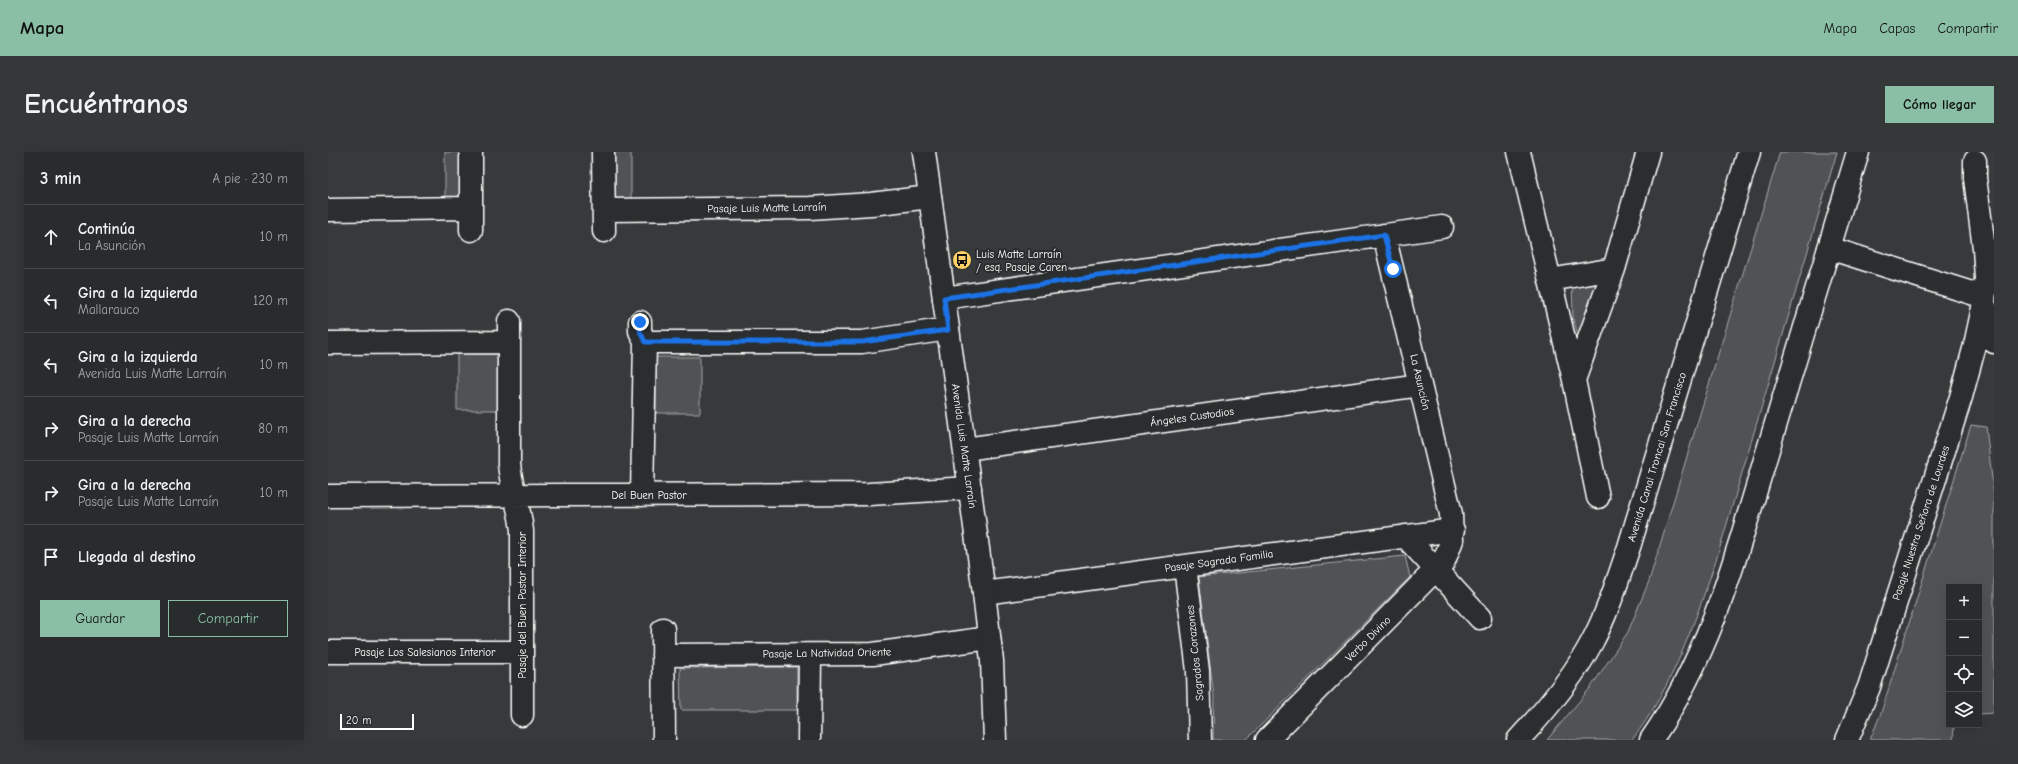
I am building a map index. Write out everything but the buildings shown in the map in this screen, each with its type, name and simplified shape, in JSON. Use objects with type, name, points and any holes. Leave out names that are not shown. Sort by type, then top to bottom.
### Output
[{"type":"street","points":[[471,152],[471,230]]},
{"type":"street","points":[[604,152],[604,231]]},
{"type":"street","name":"Avenida Luis Matte Larraín","points":[[924,152],[984,593],[994,685],[995,740]]},
{"type":"street","points":[[1519,152],[1574,380],[1598,497]]},
{"type":"street","points":[[1574,380],[1614,269],[1648,152]]},
{"type":"street","name":"Avenida Canal Troncal San Francisco","points":[[1518,740],[1543,713],[1581,662],[1602,623],[1629,547],[1749,152]]},
{"type":"street","points":[[1651,740],[1678,697],[1697,661],[1713,624],[1727,585],[1858,152]]},
{"type":"street","points":[[1975,161],[1976,195],[1986,265],[1984,300],[1994,342]]},
{"type":"street","name":"Pasaje Luis Matte Larraín","points":[[604,210],[810,208],[871,204],[930,197]]},
{"type":"street","points":[[328,210],[471,208]]},
{"type":"street","points":[[944,298],[1442,227]]},
{"type":"street","name":"La Asunción","points":[[1384,235],[1451,514],[1453,530]]},
{"type":"street","points":[[1829,248],[1984,300]]},
{"type":"street","points":[[1550,280],[1614,269]]},
{"type":"street","name":"Pasaje Nuestra Señora de Lourdes","points":[[1847,740],[1869,687],[1961,397],[1976,345],[1984,300]]},
{"type":"street","points":[[642,495],[642,332],[862,342],[948,330]]},
{"type":"street","points":[[328,342],[509,332],[509,464],[511,482],[515,495]]},
{"type":"street","name":"Ángeles Custodios","points":[[965,449],[1420,385]]},
{"type":"street","name":"Del Buen Pastor","points":[[328,496],[869,494],[970,488]]},
{"type":"street","name":"Pasaje del Buen Pastor Interior","points":[[515,495],[520,514],[522,531],[522,715]]},
{"type":"street","name":"Pasaje Sagrada Familia","points":[[984,593],[1453,530]]},
{"type":"street","name":"Verbo Divino","points":[[1267,740],[1444,561],[1450,551],[1453,530]]},
{"type":"street","points":[[1405,536],[1480,618]]},
{"type":"street","name":"Sagrados Corazones","points":[[1184,566],[1198,671],[1200,740]]},
{"type":"street","points":[[663,629],[664,740]]},
{"type":"street","name":"Pasaje La Natividad Oriente","points":[[663,655],[873,654],[989,638]]},
{"type":"street","name":"Pasaje Los Salesianos Interior","points":[[328,652],[522,652]]},
{"type":"street","points":[[810,655],[810,740]]},
{"type":"shaded area","points":[[445,152],[464,152],[464,201],[445,201]]},
{"type":"shaded area","points":[[612,152],[631,152],[631,202],[612,202]]},
{"type":"shaded area","points":[[1780,152],[1837,152],[1718,554],[1692,627],[1672,674],[1660,697],[1632,740],[1547,740],[1591,687],[1628,632],[1649,581]]},
{"type":"shaded area","points":[[1572,284],[1602,284],[1580,342],[1573,318]]},
{"type":"shaded area","points":[[457,354],[500,354],[501,410],[457,410]]},
{"type":"shaded area","points":[[656,357],[700,357],[700,413],[656,413]]},
{"type":"shaded area","points":[[1971,425],[1986,427],[1994,496],[1994,713],[1982,714],[1982,584],[1946,584],[1946,728],[1954,728],[1953,740],[1870,740],[1881,713]]},
{"type":"shaded area","points":[[1405,556],[1410,577],[1246,740],[1213,740],[1214,696],[1199,577]]},
{"type":"shaded area","points":[[797,667],[797,710],[681,710],[680,668]]},
{"type":"place","name":"Luis Matte Larraín / esq. Pasaje Caren","points":[[962,260]]},
{"type":"route","points":[[640,322],[640,331],[645,342],[862,342],[948,330],[944,298],[1384,235],[1393,269]]}]
